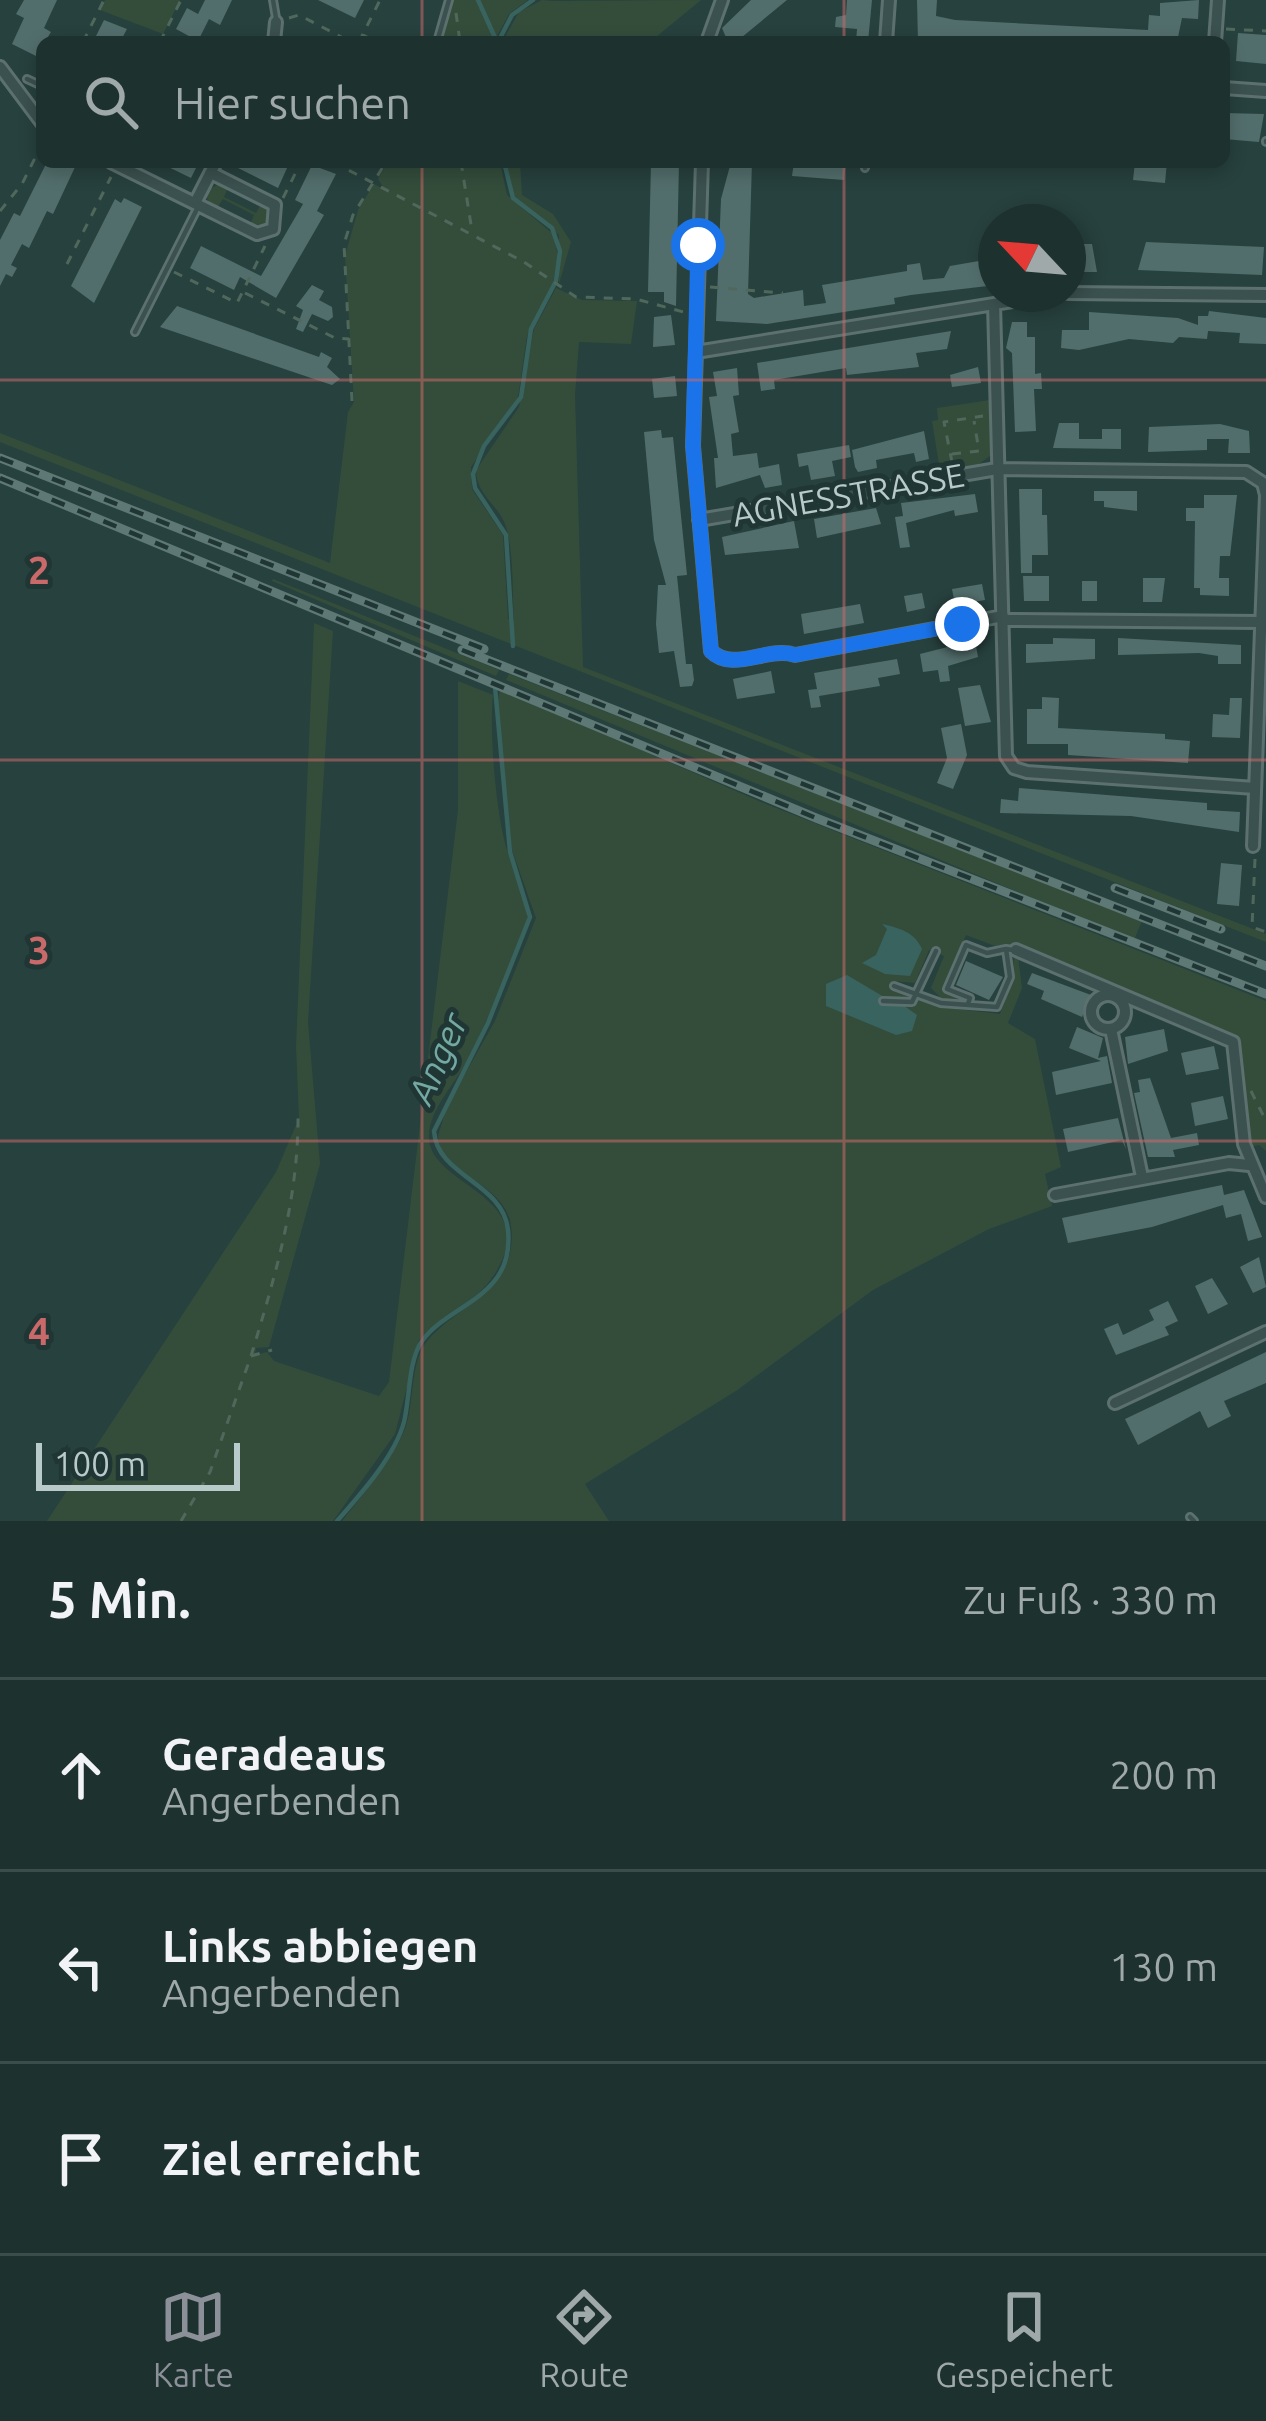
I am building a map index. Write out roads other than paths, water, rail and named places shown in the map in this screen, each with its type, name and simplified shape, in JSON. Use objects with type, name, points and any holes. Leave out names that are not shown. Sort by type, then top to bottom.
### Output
[{"type":"street","points":[[709,36],[722,0]]},
{"type":"street","points":[[886,36],[889,0]]},
{"type":"street","points":[[1216,35],[1218,0]]},
{"type":"street","points":[[275,36],[276,22]]},
{"type":"street","points":[[0,67],[36,116]]},
{"type":"street","points":[[1230,88],[1266,91]]},
{"type":"street","points":[[124,168],[264,234],[277,221],[275,205],[216,168]]},
{"type":"street","points":[[197,204],[214,168]]},
{"type":"street","points":[[702,168],[693,446],[712,618],[709,646],[718,659],[782,651],[795,655],[1003,618],[1261,622],[1253,846]]},
{"type":"street","points":[[1086,293],[1266,296]]},
{"type":"street","points":[[696,352],[978,307]]},
{"type":"street","points":[[994,312],[1003,741],[1014,768],[1255,788]]},
{"type":"street","name":"AGNESSTRASSE","points":[[699,520],[997,469],[1246,472],[1256,477],[1266,495],[1261,622]]},
{"type":"street","points":[[1011,950],[1233,1042],[1249,1165],[1266,1197]]},
{"type":"street","points":[[1111,1029],[1124,1015],[1116,995]]},
{"type":"street","points":[[1111,1029],[1096,1024],[1091,1010],[1100,998],[1116,995]]},
{"type":"street","points":[[1111,1029],[1142,1177]]},
{"type":"street","points":[[1055,1195],[1229,1163],[1249,1165]]},
{"type":"street","points":[[1115,1403],[1266,1332]]},
{"type":"lane","points":[[276,22],[275,3],[283,0]]},
{"type":"lane","points":[[439,36],[450,0]]},
{"type":"lane","points":[[28,79],[36,83]]},
{"type":"lane","points":[[135,332],[197,204]]},
{"type":"lane","points":[[894,986],[967,1006],[997,1007],[1010,976],[1011,950],[987,953],[966,945],[947,989],[970,998],[967,1006]]},
{"type":"lane","points":[[883,1001],[912,1002],[936,951]]},
{"type":"water","points":[[882,924],[906,932],[919,943],[922,949],[910,976],[885,974],[862,963],[876,955],[887,929]]},
{"type":"water","points":[[847,975],[884,997],[904,998],[903,1005],[917,1015],[912,1031],[896,1035],[826,1006],[826,984]]},
{"type":"waterway","name":"Anger","points":[[478,0],[494,36]]},
{"type":"waterway","name":"Anger","points":[[501,36],[512,15],[533,0]]},
{"type":"waterway","name":"Anger","points":[[506,168],[513,198],[552,228],[560,251],[556,281],[531,329],[521,397],[484,446],[473,474],[475,488],[506,535],[513,646]]},
{"type":"waterway","name":"Anger","points":[[337,1521],[393,1448],[422,1341],[491,1285],[507,1253],[504,1214],[446,1159],[434,1131],[488,1023],[530,917],[510,852],[495,687]]},
{"type":"railway","points":[[0,458],[484,649]]},
{"type":"railway","points":[[0,478],[816,818],[1266,994]]},
{"type":"railway","points":[[462,650],[1266,966]]},
{"type":"railway","points":[[1115,888],[1221,929]]}]
